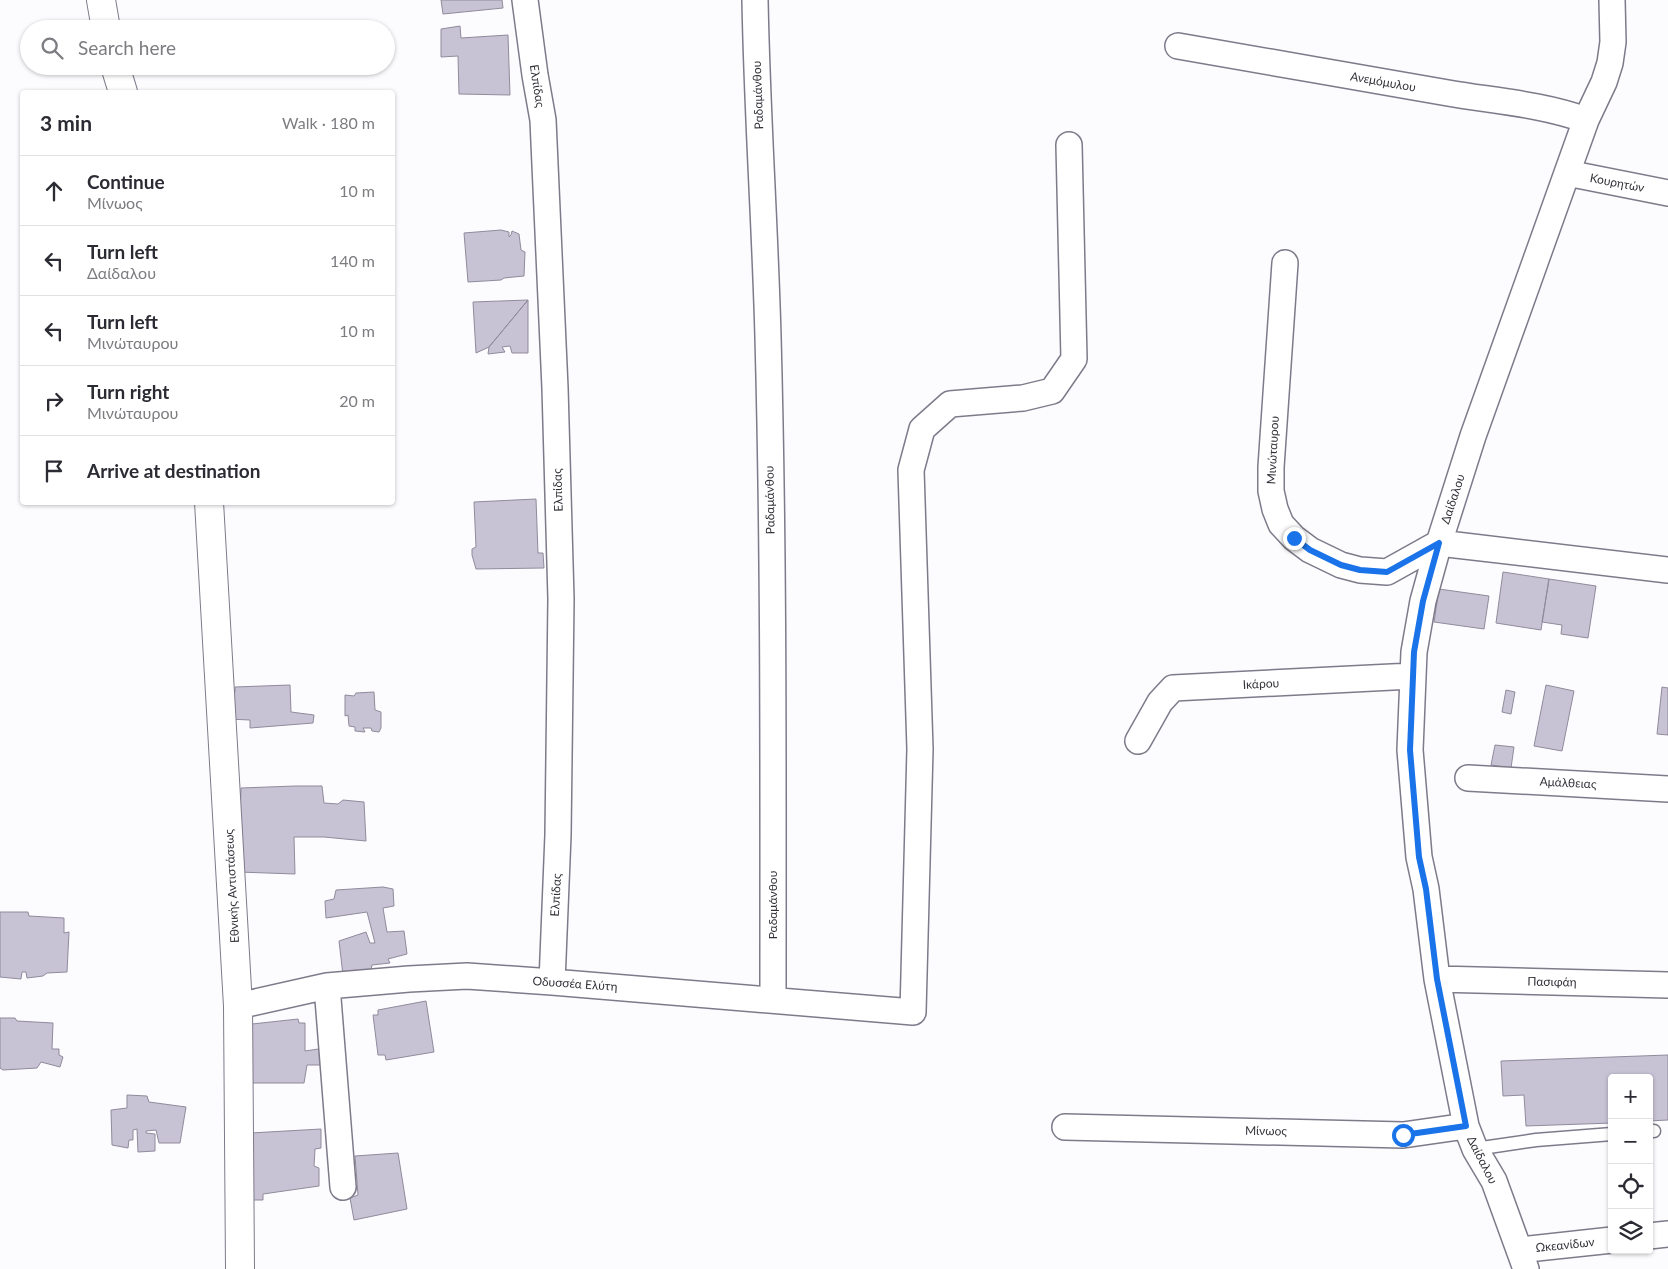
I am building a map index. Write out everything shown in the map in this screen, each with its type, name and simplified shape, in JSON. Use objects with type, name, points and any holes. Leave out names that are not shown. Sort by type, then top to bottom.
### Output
[{"type":"street","points":[[101,0],[104,20]]},
{"type":"street","name":"Ελπίδας","points":[[525,0],[543,120],[556,397],[561,580],[558,834],[552,982]]},
{"type":"street","name":"Ραδαμάνθου","points":[[756,0],[757,78],[768,336],[773,1000]]},
{"type":"street","name":"Δαίδαλου","points":[[1522,1259],[1494,1182],[1475,1149],[1466,1126],[1437,979],[1426,889],[1419,857],[1410,750],[1412,676],[1414,652],[1423,601],[1439,543],[1473,436],[1586,120],[1604,82],[1610,63],[1613,42],[1612,0]]},
{"type":"street","name":"Ανεμόμυλου","points":[[1178,46],[1487,100],[1543,107],[1562,111],[1586,120]]},
{"type":"street","points":[[118,75],[122,90]]},
{"type":"street","name":"Οδυσσέα Ελύτη","points":[[238,1006],[326,986],[409,978],[467,976],[913,1012],[920,750],[911,470],[922,429],[950,404],[1023,398],[1052,391],[1074,359],[1069,144]]},
{"type":"street","name":"Κουρητών","points":[[1567,173],[1668,193]]},
{"type":"street","name":"Μινώταυρου","points":[[1285,263],[1271,467],[1271,491],[1281,524],[1294,538],[1310,550],[1341,565],[1360,570],[1387,572],[1439,543]]},
{"type":"street","name":"Εθνικής Αντιστάσεως","points":[[209,505],[238,1006],[240,1269]]},
{"type":"street","points":[[1439,543],[1668,570]]},
{"type":"street","name":"Ικάρου","points":[[1138,741],[1160,702],[1173,688],[1412,676]]},
{"type":"street","name":"Αμάλθειας","points":[[1468,778],[1668,789]]},
{"type":"street","name":"Πασιφάη","points":[[1437,979],[1668,985]]},
{"type":"street","points":[[326,986],[343,1187]]},
{"type":"street","name":"Μίνωος","points":[[1065,1126],[1403,1135],[1466,1126]]},
{"type":"street","points":[[1653,1236],[1668,1234]]},
{"type":"street","name":"Ωκεανίδων","points":[[1522,1259],[1608,1241]]},
{"type":"lane","points":[[1475,1149],[1536,1140],[1608,1134]]},
{"type":"building","points":[[441,0],[502,0],[503,8],[443,14]]},
{"type":"building","points":[[460,26],[461,38],[508,35],[510,95],[459,94],[458,56],[441,57],[441,29]]},
{"type":"building","points":[[501,230],[509,232],[509,237],[512,231],[519,234],[521,250],[525,252],[524,276],[501,280],[468,282],[464,233]]},
{"type":"building","points":[[528,300],[528,353],[512,353],[510,346],[502,347],[505,352],[488,354],[489,347]]},
{"type":"building","points":[[528,300],[489,347],[476,353],[473,302]]},
{"type":"building","points":[[536,499],[538,553],[543,553],[544,568],[476,569],[472,555],[472,549],[476,547],[474,502]]},
{"type":"building","points":[[1503,572],[1549,579],[1541,630],[1496,623]]},
{"type":"building","points":[[1549,579],[1596,586],[1588,638],[1561,634],[1562,625],[1542,622]]},
{"type":"building","points":[[1439,589],[1489,596],[1484,629],[1434,622]]},
{"type":"building","points":[[290,685],[291,712],[314,715],[313,723],[250,728],[250,720],[227,719],[224,694],[235,692],[235,687]]},
{"type":"building","points":[[1546,685],[1574,691],[1562,751],[1534,746]]},
{"type":"building","points":[[1662,687],[1668,688],[1668,735],[1657,734]]},
{"type":"building","points":[[1506,690],[1515,692],[1511,714],[1502,712]]},
{"type":"building","points":[[374,692],[375,710],[381,712],[381,728],[379,732],[372,731],[371,728],[363,728],[365,732],[355,731],[355,727],[349,726],[348,715],[345,716],[345,695],[354,696],[356,693]]},
{"type":"building","points":[[1495,745],[1514,747],[1511,768],[1491,765]]},
{"type":"building","points":[[322,786],[324,803],[338,804],[343,800],[364,802],[366,841],[324,837],[294,837],[295,874],[238,872],[241,788]]},
{"type":"building","points":[[383,887],[393,889],[394,906],[383,908],[387,932],[404,931],[407,954],[388,959],[390,963],[372,965],[371,970],[343,975],[339,941],[366,932],[370,943],[375,943],[367,912],[326,918],[325,901],[334,899],[336,890]]},
{"type":"building","points":[[0,912],[28,912],[29,916],[64,918],[64,933],[69,932],[67,972],[47,973],[43,976],[27,978],[26,972],[22,972],[21,979],[0,977]]},
{"type":"building","points":[[426,1001],[434,1052],[386,1060],[385,1055],[378,1055],[373,1015],[378,1015],[378,1010]]},
{"type":"building","points":[[0,1018],[53,1023],[52,1049],[59,1049],[59,1055],[63,1057],[60,1067],[41,1062],[37,1068],[3,1070],[0,1068]]},
{"type":"building","points":[[298,1019],[299,1023],[305,1023],[305,1051],[325,1048],[326,1065],[307,1065],[304,1083],[247,1083],[243,1025]]},
{"type":"building","points":[[1668,1055],[1668,1120],[1653,1121],[1653,1074],[1608,1074],[1608,1123],[1526,1126],[1524,1095],[1503,1096],[1501,1061]]},
{"type":"building","points":[[127,1095],[147,1096],[149,1102],[186,1107],[180,1143],[159,1143],[156,1130],[146,1131],[146,1133],[155,1134],[155,1151],[138,1152],[137,1129],[133,1130],[133,1140],[129,1140],[128,1148],[112,1145],[111,1110],[127,1108]]},
{"type":"building","points":[[321,1129],[321,1148],[315,1149],[314,1166],[319,1168],[319,1186],[263,1194],[263,1200],[249,1200],[251,1133]]},
{"type":"building","points":[[398,1153],[407,1209],[354,1220],[350,1198],[358,1195],[355,1156]]},
{"type":"route","points":[[1294,538],[1310,550],[1341,565],[1360,570],[1387,572],[1439,543],[1423,601],[1414,652],[1410,750],[1419,857],[1426,889],[1437,979],[1466,1126],[1403,1135]]}]
